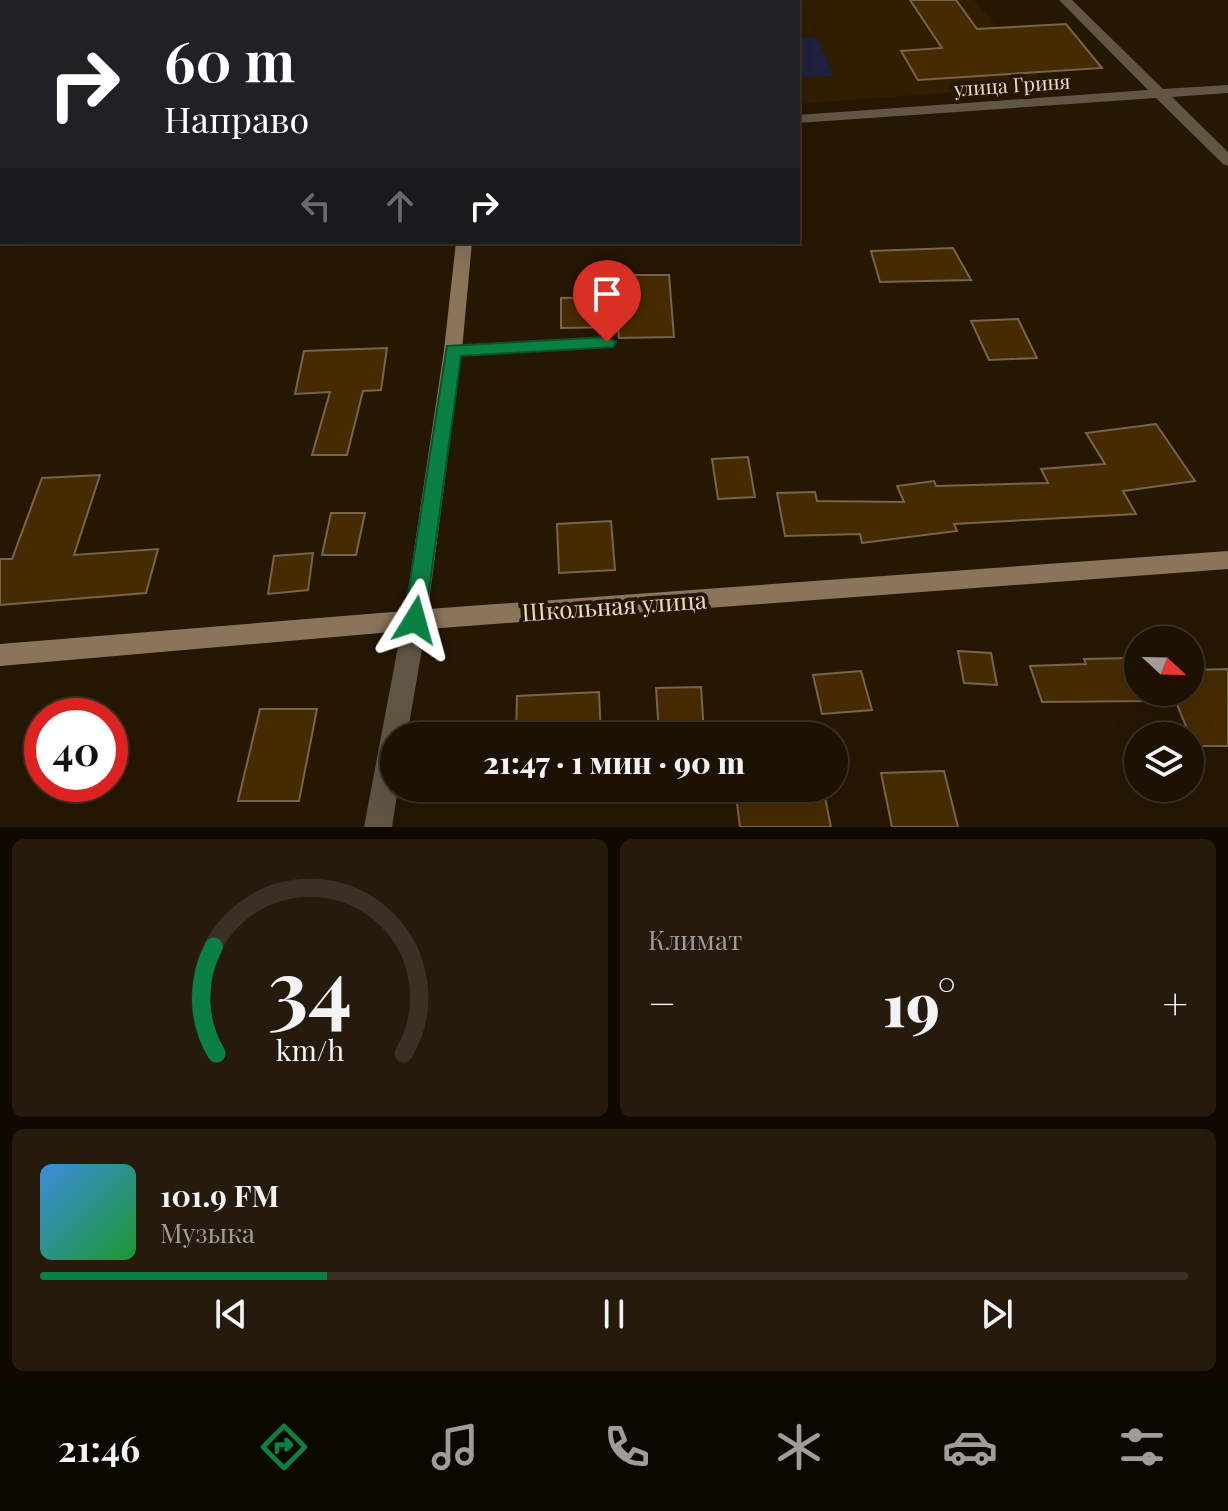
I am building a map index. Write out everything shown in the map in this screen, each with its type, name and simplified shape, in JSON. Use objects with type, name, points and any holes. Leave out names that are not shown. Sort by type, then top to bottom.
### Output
[{"type":"street","points":[[1065,0],[1228,161]]},
{"type":"street","name":"улица Гриня","points":[[800,119],[1228,89]]},
{"type":"street","points":[[378,827],[415,620],[453,350],[464,244]]},
{"type":"street","name":"Школьная улица","points":[[0,655],[415,620],[1228,560]]},
{"type":"lane","points":[[453,350],[607,342]]},
{"type":"shaded area","points":[[800,0],[974,0],[1047,85],[800,104]]},
{"type":"shaded area","points":[[817,37],[834,76],[800,77],[800,38]]},
{"type":"building","points":[[910,0],[956,0],[977,29],[1066,24],[1102,68],[918,80],[901,51],[942,48]]},
{"type":"building","points":[[953,248],[971,280],[880,282],[871,251]]},
{"type":"building","points":[[617,275],[669,275],[674,337],[619,338],[618,327],[561,328],[561,298],[618,297]]},
{"type":"building","points":[[1018,319],[1037,358],[989,360],[971,321]]},
{"type":"building","points":[[387,348],[381,390],[363,391],[347,455],[312,455],[330,392],[295,394],[304,351]]},
{"type":"building","points":[[1156,424],[1195,481],[1123,491],[1136,514],[954,524],[957,531],[862,543],[860,534],[785,536],[777,493],[815,492],[817,501],[904,502],[897,486],[934,481],[936,486],[1048,483],[1041,469],[1105,464],[1086,433]]},
{"type":"building","points":[[748,457],[755,497],[718,499],[712,459]]},
{"type":"building","points":[[100,475],[74,555],[158,549],[146,593],[0,605],[0,559],[12,559],[42,478]]},
{"type":"building","points":[[331,513],[365,513],[356,555],[322,555]]},
{"type":"building","points":[[611,521],[615,570],[559,573],[557,524]]},
{"type":"building","points":[[313,553],[308,590],[268,594],[274,556]]},
{"type":"building","points":[[958,651],[991,653],[997,685],[964,683]]},
{"type":"building","points":[[1124,658],[1124,701],[1042,702],[1030,666],[1086,664],[1084,659]]},
{"type":"building","points":[[1228,669],[1228,746],[1204,746],[1204,722],[1184,722],[1178,706],[1204,706],[1204,670]]},
{"type":"building","points":[[861,671],[872,710],[822,714],[813,675]]},
{"type":"building","points":[[701,687],[703,722],[658,722],[656,688]]},
{"type":"building","points":[[599,692],[600,722],[516,722],[517,696]]},
{"type":"building","points":[[260,709],[317,709],[299,801],[238,801]]},
{"type":"building","points":[[944,771],[958,827],[892,827],[881,773]]},
{"type":"building","points":[[737,802],[826,802],[831,827],[740,827]]},
{"type":"route","points":[[415,620],[453,350],[607,342]]}]
